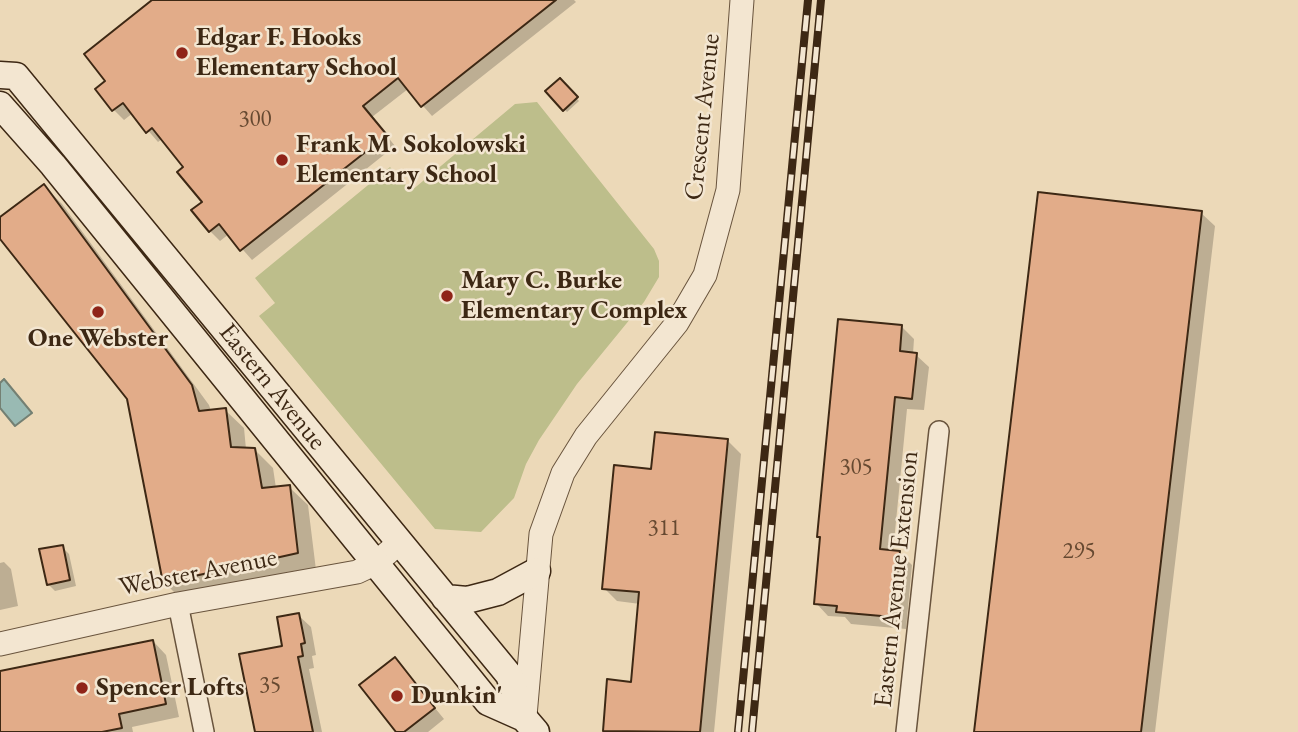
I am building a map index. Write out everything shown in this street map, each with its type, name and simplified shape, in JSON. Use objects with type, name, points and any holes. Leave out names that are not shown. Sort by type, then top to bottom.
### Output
[{"type":"main road","name":"Eastern Avenue","points":[[0,75],[16,76],[509,675],[528,727]]},
{"type":"main road","name":"Eastern Avenue","points":[[0,105],[53,165],[488,702],[528,727]]},
{"type":"main road","points":[[445,598],[467,600],[498,592],[537,571]]},
{"type":"street","name":"Crescent Avenue","points":[[528,727],[541,534],[563,473],[586,436],[677,323],[705,275],[728,190],[742,0]]},
{"type":"street","name":"Eastern Avenue Extension","points":[[906,732],[939,431]]},
{"type":"street","name":"Webster Avenue","points":[[0,644],[178,604],[357,572],[376,562],[400,542]]},
{"type":"street","points":[[178,604],[204,732]]},
{"type":"green space","points":[[537,102],[654,249],[659,261],[659,277],[644,302],[577,384],[539,440],[526,464],[514,498],[481,532],[435,529],[259,316],[275,303],[255,278],[390,167],[411,191],[515,104]]},
{"type":"water","points":[[4,379],[32,413],[15,426],[0,408],[0,383]]},
{"type":"building","points":[[152,0],[556,0],[421,107],[398,78],[363,106],[387,135],[240,251],[219,224],[209,232],[191,210],[202,202],[177,172],[183,167],[152,128],[146,133],[123,103],[112,111],[95,89],[105,81],[84,54]]},
{"type":"building","points":[[560,78],[578,97],[563,111],[545,91]]},
{"type":"building","name":"One Webster","points":[[44,184],[192,385],[199,411],[226,408],[231,447],[255,448],[262,488],[290,485],[298,553],[163,583],[127,399],[0,239],[0,217]]},
{"type":"building","points":[[1038,192],[1202,211],[1141,732],[974,732]]},
{"type":"building","points":[[838,319],[902,325],[900,351],[917,353],[912,399],[895,397],[880,549],[900,551],[893,617],[836,612],[837,606],[814,604],[820,537],[817,537]]},
{"type":"building","points":[[655,432],[728,439],[700,732],[603,731],[607,679],[631,682],[639,592],[602,589],[614,465],[651,469]]},
{"type":"building","points":[[63,545],[70,580],[47,585],[39,549]]},
{"type":"building","points":[[299,613],[305,643],[301,644],[303,656],[298,657],[313,732],[255,732],[239,654],[282,646],[277,617]]},
{"type":"building","name":"Spencer Lofts","points":[[153,640],[166,704],[119,714],[122,728],[102,732],[0,732],[0,671]]},
{"type":"building","name":"Dunkin'","points":[[395,657],[435,708],[404,732],[396,732],[359,685]]},
{"type":"railway","points":[[738,732],[808,0]]},
{"type":"railway","points":[[752,732],[821,0]]},
{"type":"place","name":"Edgar F. Hooks Elementary School","points":[[182,53]]},
{"type":"place","name":"Frank M. Sokolowski Elementary School","points":[[282,160]]},
{"type":"place","name":"Mary C. Burke Elementary Complex","points":[[447,296]]},
{"type":"place","name":"One Webster","points":[[98,312]]},
{"type":"place","name":"Spencer Lofts","points":[[82,688]]},
{"type":"place","name":"Dunkin'","points":[[397,696]]}]
